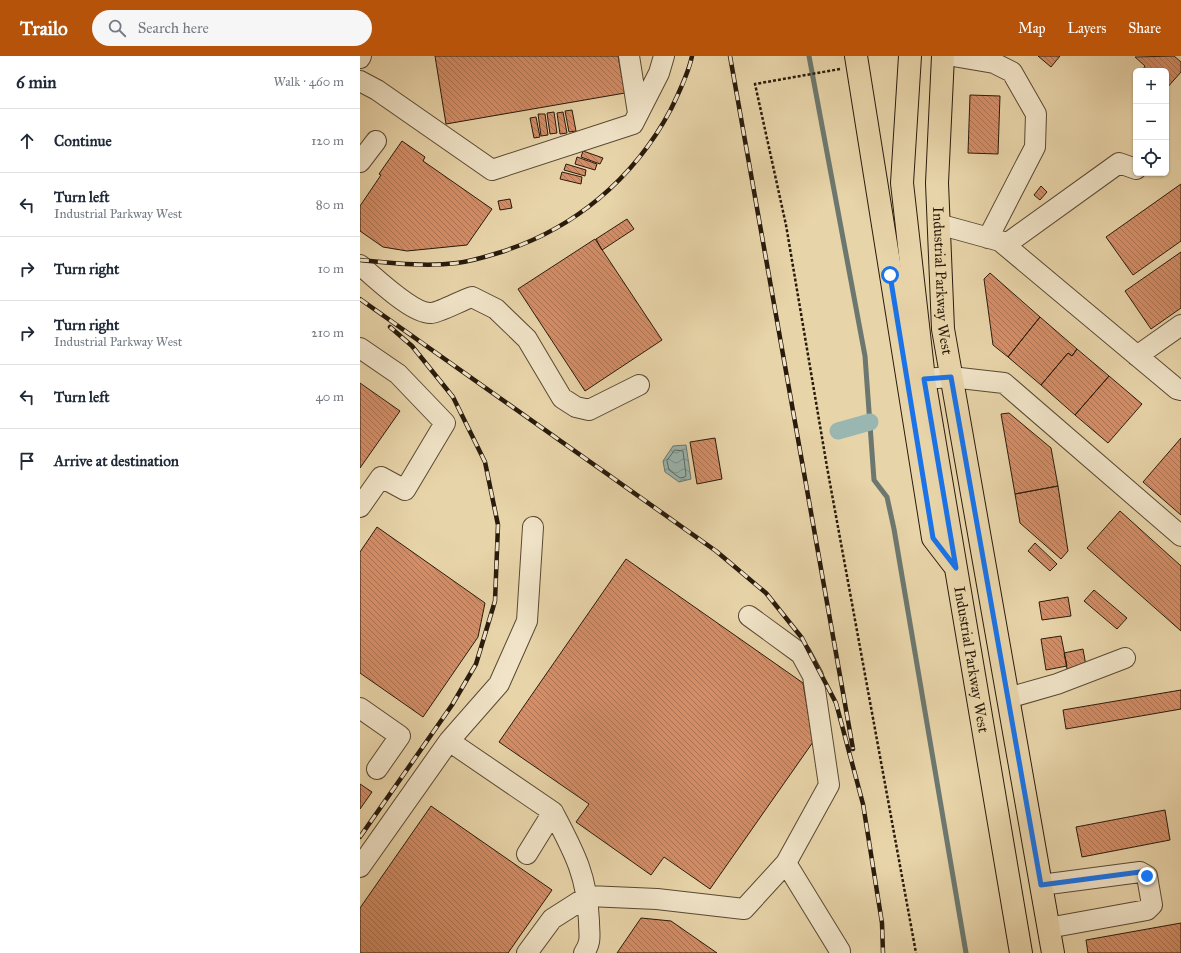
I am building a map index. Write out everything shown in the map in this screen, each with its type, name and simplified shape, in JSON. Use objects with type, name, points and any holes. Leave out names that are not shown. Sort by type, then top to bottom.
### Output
[{"type":"main road","name":"Industrial Parkway West","points":[[910,56],[902,183],[924,379],[1021,953]]},
{"type":"main road","name":"Industrial Parkway West","points":[[943,56],[936,183],[943,329],[1052,953]]},
{"type":"main road","points":[[850,62],[933,538],[956,568]]},
{"type":"street","points":[[629,56],[638,113]]},
{"type":"street","points":[[360,81],[377,90],[492,170],[633,124],[659,73],[664,56]]},
{"type":"street","points":[[953,56],[994,63],[1012,72],[1036,114],[1035,147],[996,241]]},
{"type":"street","points":[[360,162],[376,141]]},
{"type":"street","points":[[996,241],[1119,163],[1133,169]]},
{"type":"street","points":[[938,224],[996,241],[1177,389],[1181,390]]},
{"type":"street","points":[[360,265],[411,306],[422,311],[432,313],[458,301],[472,297],[496,309],[527,339],[562,398],[576,407],[589,410],[639,385]]},
{"type":"street","points":[[1137,356],[1181,325]]},
{"type":"street","points":[[360,348],[398,374],[445,423],[405,490],[381,477],[360,507]]},
{"type":"street","points":[[924,379],[951,377],[1004,383],[1181,536]]},
{"type":"street","points":[[360,867],[449,741],[499,684],[527,621],[533,527]]},
{"type":"street","points":[[528,953],[552,919],[588,896],[657,899],[744,909],[786,863],[829,785],[813,676],[801,654],[750,616]]},
{"type":"street","points":[[1008,698],[1057,684],[1125,658]]},
{"type":"street","points":[[360,708],[400,736],[377,769]]},
{"type":"street","points":[[449,741],[554,812],[578,861],[588,896],[590,944],[584,953]]},
{"type":"street","points":[[527,854],[554,812]]},
{"type":"street","points":[[786,863],[840,953]]},
{"type":"street","points":[[1041,885],[1140,872],[1147,876],[1152,905],[1147,910],[1048,928]]},
{"type":"path","points":[[850,62],[756,84],[786,225],[916,953]]},
{"type":"water","points":[[686,445],[691,479],[679,482],[665,472],[663,461],[673,446]]},
{"type":"building","points":[[435,56],[618,56],[625,93],[446,124]]},
{"type":"building","points":[[1038,56],[1060,56],[1051,67]]},
{"type":"building","points":[[1174,56],[1181,62],[1181,72],[1169,86],[1169,68],[1144,68],[1145,66],[1135,57]]},
{"type":"building","points":[[970,95],[1000,96],[998,154],[968,153]]},
{"type":"building","points":[[572,110],[576,131],[569,132],[565,111]]},
{"type":"building","points":[[554,112],[557,133],[550,134],[547,113]]},
{"type":"building","points":[[563,112],[567,133],[560,134],[557,113]]},
{"type":"building","points":[[538,114],[545,114],[548,135],[541,136]]},
{"type":"building","points":[[536,117],[540,137],[534,138],[530,118]]},
{"type":"building","points":[[402,141],[425,157],[423,161],[492,209],[467,245],[407,251],[383,247],[360,231],[360,206],[381,175],[379,174]]},
{"type":"building","points":[[583,151],[603,158],[600,164],[581,157]]},
{"type":"building","points":[[577,157],[597,164],[595,170],[575,164]]},
{"type":"building","points":[[566,164],[586,170],[585,176],[564,170]]},
{"type":"building","points":[[562,172],[582,177],[581,184],[560,179]]},
{"type":"building","points":[[1181,184],[1181,241],[1133,275],[1106,237]]},
{"type":"building","points":[[1041,186],[1047,192],[1040,200],[1034,195]]},
{"type":"building","points":[[510,199],[512,208],[500,210],[498,201]]},
{"type":"building","points":[[627,219],[634,229],[602,250],[596,239]]},
{"type":"building","points":[[595,239],[662,340],[585,391],[518,289]]},
{"type":"building","points":[[1181,252],[1181,308],[1151,329],[1125,291]]},
{"type":"building","points":[[990,273],[1040,317],[1008,357],[993,345],[984,279]]},
{"type":"building","points":[[1040,317],[1077,349],[1072,356],[1068,353],[1041,385],[1008,357]]},
{"type":"building","points":[[1077,349],[1109,376],[1075,415],[1041,385],[1068,353],[1072,356]]},
{"type":"building","points":[[1109,376],[1142,404],[1108,443],[1075,415]]},
{"type":"building","points":[[360,383],[400,411],[360,468]]},
{"type":"building","points":[[1009,413],[1051,448],[1058,486],[1015,494],[1001,414]]},
{"type":"building","points":[[715,438],[722,479],[697,484],[690,442]]},
{"type":"building","points":[[1181,438],[1181,515],[1143,482]]},
{"type":"building","points":[[1058,486],[1068,551],[1061,559],[1020,523],[1015,494]]},
{"type":"building","points":[[1120,511],[1181,566],[1181,631],[1087,548]]},
{"type":"building","points":[[377,527],[485,603],[478,637],[423,717],[360,673],[360,552]]},
{"type":"building","points":[[1035,543],[1057,564],[1050,571],[1028,551]]},
{"type":"building","points":[[626,559],[803,683],[813,742],[710,889],[664,857],[651,875],[576,822],[589,804],[499,742]]},
{"type":"building","points":[[1094,590],[1127,618],[1117,629],[1084,601]]},
{"type":"building","points":[[1068,597],[1071,616],[1042,620],[1039,602]]},
{"type":"building","points":[[1061,636],[1067,666],[1046,670],[1041,639]]},
{"type":"building","points":[[1083,649],[1086,666],[1067,669],[1064,653]]},
{"type":"building","points":[[1181,690],[1181,709],[1066,729],[1063,710]]},
{"type":"building","points":[[360,784],[372,792],[360,809]]},
{"type":"building","points":[[431,806],[552,890],[508,953],[360,953],[360,908]]},
{"type":"building","points":[[1165,810],[1170,840],[1082,857],[1076,827]]},
{"type":"building","points":[[641,918],[671,921],[717,953],[617,953]]},
{"type":"building","points":[[1181,923],[1181,953],[1088,953],[1086,940]]},
{"type":"waterway","points":[[809,56],[865,356],[874,480],[887,497],[894,529],[966,953]]},
{"type":"waterway","points":[[838,431],[870,422]]},
{"type":"railway","points":[[360,260],[421,265],[467,261],[498,253],[525,243],[551,231],[576,216],[599,199],[639,158],[671,109],[688,70],[692,56]]},
{"type":"railway","points":[[730,56],[853,749]]},
{"type":"railway","points":[[360,299],[716,551],[766,593],[802,638],[836,703],[863,804],[882,923],[883,953]]},
{"type":"railway","points":[[360,837],[452,705],[476,664],[495,601],[498,525],[485,462],[453,397],[412,346],[390,327]]},
{"type":"route","points":[[890,275],[933,538],[956,568],[924,379],[951,377],[1041,885],[1140,872],[1147,876]]}]
